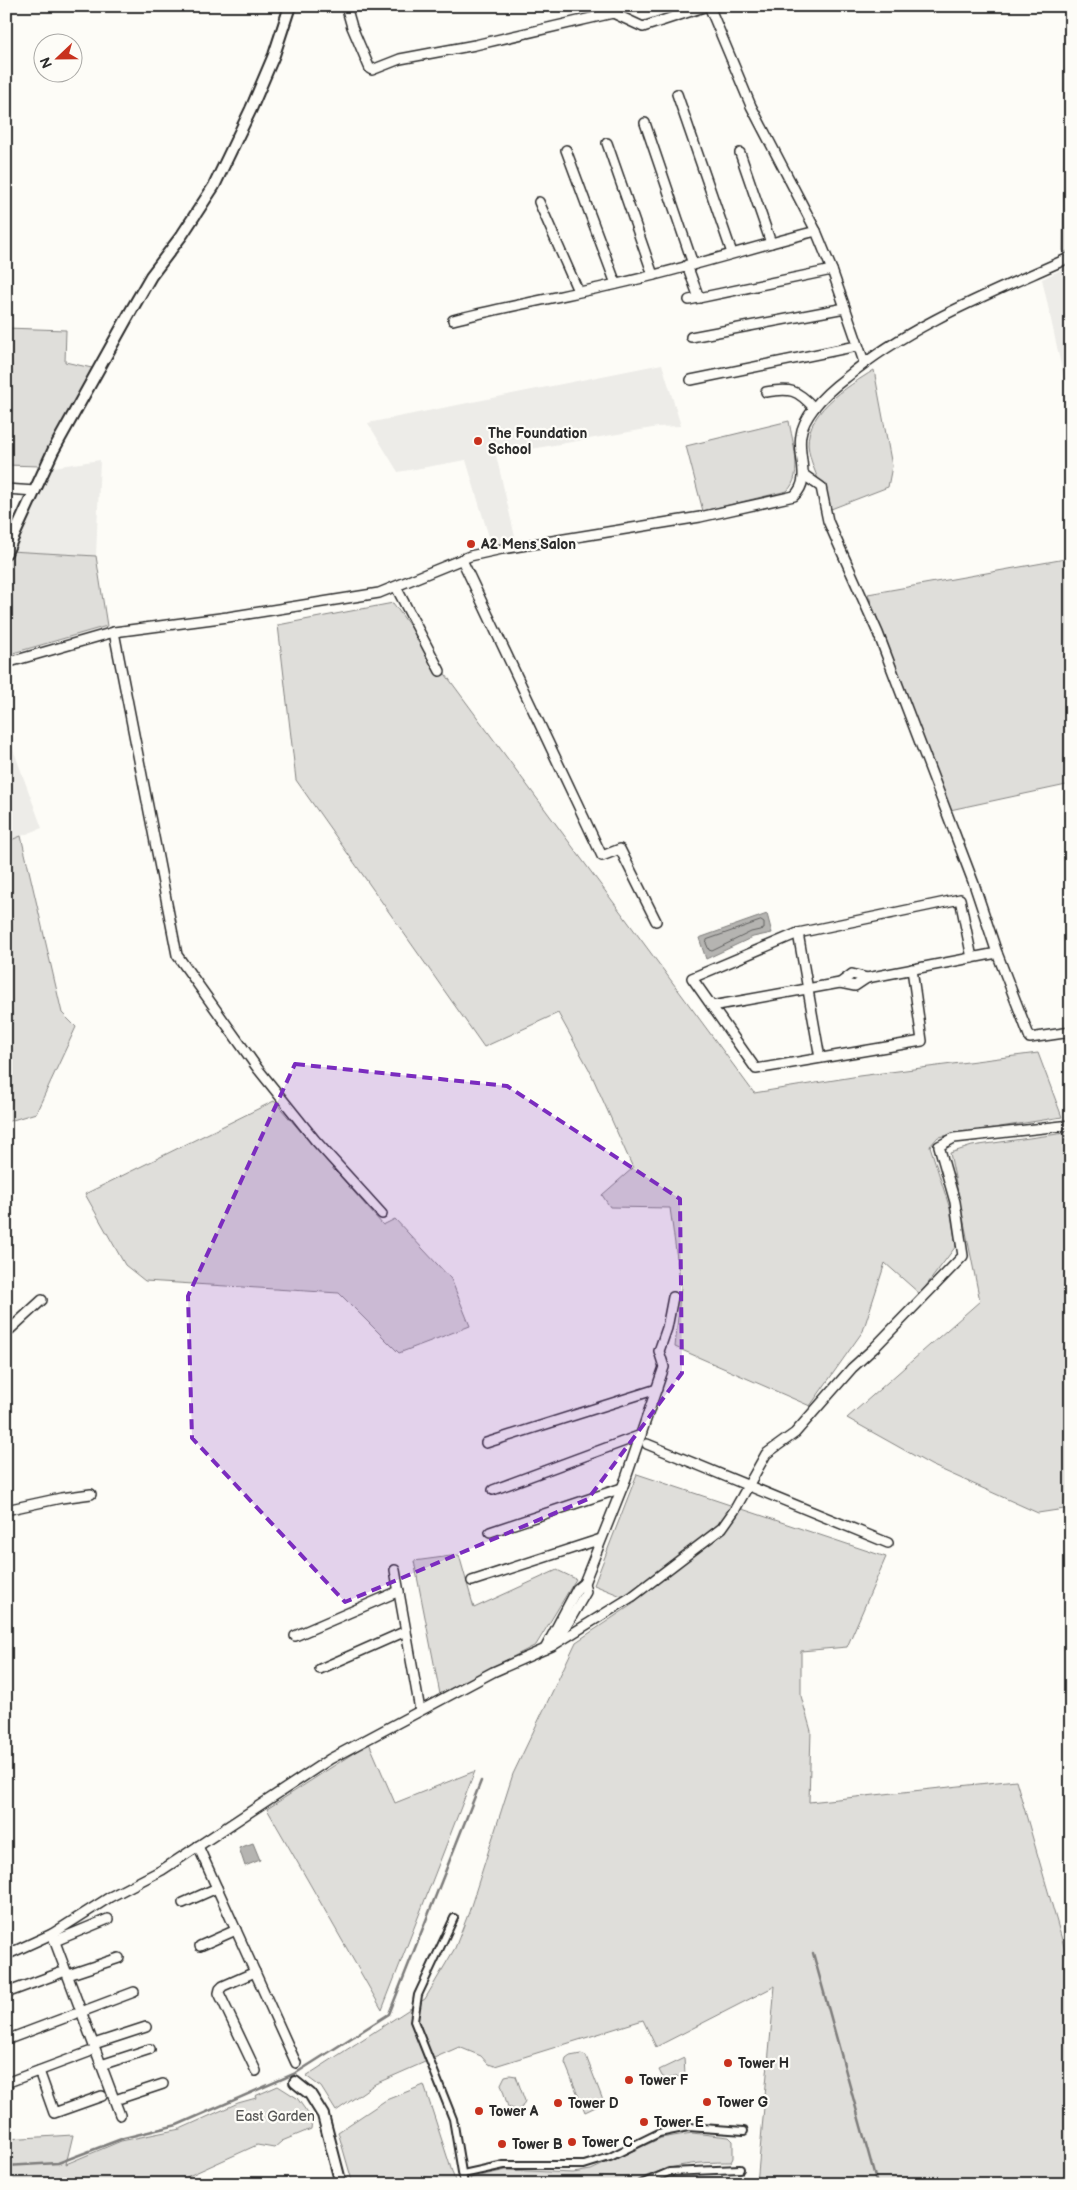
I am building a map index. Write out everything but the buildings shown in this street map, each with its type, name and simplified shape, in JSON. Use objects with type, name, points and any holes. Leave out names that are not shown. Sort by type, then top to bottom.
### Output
[{"type":"street","points":[[6,552],[11,530],[36,491],[53,451],[151,276],[182,235],[214,186],[251,109],[274,55],[290,6]]},
{"type":"street","points":[[346,6],[352,27],[372,70],[400,59],[475,45],[612,10],[643,27],[708,6],[751,106],[816,231],[832,270],[864,362]]},
{"type":"street","points":[[677,94],[732,253]]},
{"type":"street","points":[[645,123],[699,298]]},
{"type":"street","points":[[607,143],[653,275]]},
{"type":"street","points":[[566,150],[616,284]]},
{"type":"street","points":[[740,153],[771,243]]},
{"type":"street","points":[[539,202],[578,291]]},
{"type":"street","points":[[453,320],[653,275],[816,231]]},
{"type":"street","points":[[6,663],[114,632],[379,594],[462,560],[502,549],[700,516],[794,496],[801,490],[804,475],[800,451],[800,436],[803,424],[825,396],[864,362],[918,328],[1071,257]]},
{"type":"street","points":[[689,300],[832,270]]},
{"type":"street","points":[[691,338],[845,308]]},
{"type":"street","points":[[691,380],[857,346]]},
{"type":"street","points":[[766,392],[786,389],[793,391],[804,397],[814,408]]},
{"type":"street","points":[[804,475],[821,487],[828,521],[878,633],[974,884],[997,953],[1030,1038],[1071,1032]]},
{"type":"street","points":[[6,489],[36,491]]},
{"type":"street","points":[[462,560],[602,856],[620,848],[656,922]]},
{"type":"street","points":[[396,587],[440,671]]},
{"type":"street","points":[[114,632],[177,956],[258,1069],[315,1140],[382,1214]]},
{"type":"street","points":[[912,969],[922,1042],[756,1069],[692,978],[798,933],[960,899],[972,958]]},
{"type":"street","points":[[798,933],[820,1058]]},
{"type":"street","points":[[712,1006],[840,983],[852,974],[867,978],[997,953]]},
{"type":"street","points":[[54,1938],[110,1897],[162,1870],[330,1760],[493,1672],[557,1643],[633,1596],[722,1528],[734,1511],[766,1454],[795,1433],[852,1368],[874,1348],[963,1256],[955,1202],[939,1146],[954,1138],[1071,1125]]},
{"type":"street","points":[[545,1649],[577,1589],[584,1583],[622,1488],[664,1367],[658,1351],[667,1328],[673,1297]]},
{"type":"street","points":[[6,1334],[42,1300]]},
{"type":"street","points":[[486,1443],[656,1389]]},
{"type":"street","points":[[493,1490],[640,1435]]},
{"type":"street","points":[[647,1444],[749,1484],[888,1543]]},
{"type":"street","points":[[490,1532],[622,1488]]},
{"type":"street","points":[[6,1510],[61,1498],[91,1494]]},
{"type":"street","points":[[472,1581],[601,1539]]},
{"type":"street","points":[[395,1570],[420,1710]]},
{"type":"street","points":[[557,1643],[586,1592],[584,1583]]},
{"type":"street","points":[[295,1636],[399,1591]]},
{"type":"street","points":[[320,1669],[406,1631]]},
{"type":"street","points":[[198,1846],[296,2063]]},
{"type":"street","points":[[183,1903],[217,1888]]},
{"type":"street","points":[[454,1918],[418,1994],[414,2021],[453,2119],[464,2184]]},
{"type":"street","points":[[6,1955],[108,1919]]},
{"type":"street","points":[[200,1946],[236,1930]]},
{"type":"street","points":[[54,1938],[78,2013],[92,2048],[101,2064],[120,2115]]},
{"type":"street","points":[[6,1993],[119,1958]]},
{"type":"street","points":[[255,1972],[223,1986],[220,1988],[219,1993],[256,2072]]},
{"type":"street","points":[[6,2040],[134,1992]]},
{"type":"street","points":[[6,2083],[146,2027]]},
{"type":"street","points":[[101,2064],[150,2049]]},
{"type":"street","points":[[39,2071],[54,2113],[102,2096]]},
{"type":"street","points":[[295,2082],[310,2094],[323,2115],[341,2184]]},
{"type":"street","points":[[115,2100],[163,2084]]},
{"type":"street","points":[[462,2174],[504,2165],[584,2165],[610,2157],[659,2133],[688,2127],[744,2131]]},
{"type":"street","points":[[641,2184],[670,2172],[740,2169]]},
{"type":"highlighted area","points":[[295,1064],[507,1086],[680,1199],[682,1373],[588,1499],[345,1602],[192,1438],[188,1296]]},
{"type":"shaded area","points":[[1071,265],[1071,397],[1068,397],[1042,279]]},
{"type":"shaded area","name":"The Foundation School","points":[[662,364],[681,426],[658,427],[496,455],[516,541],[491,544],[466,460],[398,472],[368,423]]},
{"type":"shaded area","points":[[100,460],[96,556],[10,551],[53,467]]},
{"type":"shaded area","points":[[6,730],[42,828],[6,842]]},
{"type":"green space","points":[[1066,6],[1071,6],[1071,249],[1063,253]]},
{"type":"green space","points":[[6,328],[66,330],[65,362],[92,368],[40,466],[6,465]]},
{"type":"green space","points":[[874,370],[892,466],[888,487],[831,509],[811,459],[808,438],[812,426],[828,403],[839,393]]},
{"type":"green space","points":[[789,421],[796,467],[792,484],[787,491],[703,511],[686,446]]},
{"type":"green space","points":[[10,551],[96,556],[107,626],[6,655],[6,573]]},
{"type":"green space","points":[[1071,558],[1071,784],[950,810],[868,594]]},
{"type":"green space","points":[[393,603],[754,1093],[859,1076],[1038,1053],[1062,1117],[938,1137],[930,1146],[950,1209],[956,1246],[920,1294],[885,1263],[863,1331],[810,1406],[675,1347],[681,1287],[670,1208],[610,1207],[602,1195],[633,1168],[589,1069],[558,1013],[484,1047],[296,780],[278,625]]},
{"type":"green space","points":[[21,836],[62,1013],[76,1027],[36,1113],[6,1122],[6,842]]},
{"type":"green space","points":[[274,1101],[383,1225],[395,1219],[451,1279],[470,1326],[399,1353],[339,1293],[145,1281],[125,1265],[85,1194]]},
{"type":"green space","points":[[1065,1133],[1069,1154],[1071,1153],[1071,1508],[1038,1513],[931,1465],[847,1418],[980,1301],[950,1153],[972,1146]]},
{"type":"green space","points":[[637,1474],[886,1557],[847,1647],[801,1651],[801,1696],[811,1731],[809,1802],[1016,1780],[1071,1971],[1071,2184],[757,2184],[775,1986],[656,2047],[643,2020],[495,2066],[488,2064],[481,2056],[459,2047],[375,2084],[336,2111],[321,2087],[306,2076],[425,1999],[455,1948],[469,1912],[513,1774],[576,1642],[636,1602],[594,1585]]},
{"type":"green space","points":[[459,1555],[474,1608],[557,1570],[576,1579],[536,1645],[440,1694],[414,1561]]},
{"type":"green space","points":[[369,1743],[395,1803],[475,1771],[382,2010],[267,1809]]},
{"type":"green space","points":[[581,2054],[586,2056],[604,2103],[585,2112],[565,2063],[566,2059],[570,2056]]},
{"type":"green space","points":[[684,2058],[685,2075],[666,2079],[662,2076],[659,2070]]},
{"type":"green space","points":[[505,2076],[516,2076],[525,2101],[522,2107],[517,2110],[508,2107],[501,2084]]},
{"type":"green space","points":[[424,2085],[456,2184],[353,2184],[338,2132],[386,2100]]},
{"type":"green space","name":"East Garden","points":[[278,2086],[297,2098],[312,2119],[311,2129],[282,2141],[274,2148],[257,2145],[171,2184],[6,2184],[6,2139],[73,2135],[66,2164],[121,2141],[180,2129],[238,2103],[256,2098],[255,2096]]},
{"type":"green space","points":[[692,2133],[729,2137],[733,2141],[733,2158],[731,2162],[680,2166],[655,2173],[631,2184],[471,2184],[470,2178],[506,2170],[573,2173],[591,2170],[661,2138]]},
{"type":"water","points":[[767,914],[772,933],[753,937],[706,959],[699,938]]},
{"type":"water","points":[[253,1843],[260,1860],[245,1866],[239,1848]]},
{"type":"waterway","points":[[6,2166],[58,2163],[124,2138],[177,2125],[296,2073],[389,2014],[481,1781]]},
{"type":"waterway","points":[[813,1953],[877,2184]]},
{"type":"place","name":"The Foundation School","points":[[478,441]]},
{"type":"place","name":"A2 Mens Salon","points":[[471,544]]},
{"type":"place","name":"Tower H","points":[[728,2063]]},
{"type":"place","name":"Tower F","points":[[629,2080]]},
{"type":"place","name":"Tower G","points":[[707,2102]]},
{"type":"place","name":"Tower D","points":[[558,2103]]},
{"type":"place","name":"Tower A","points":[[479,2111]]},
{"type":"place","name":"Tower E","points":[[644,2122]]},
{"type":"place","name":"Tower C","points":[[572,2142]]},
{"type":"place","name":"Tower B","points":[[502,2144]]}]
